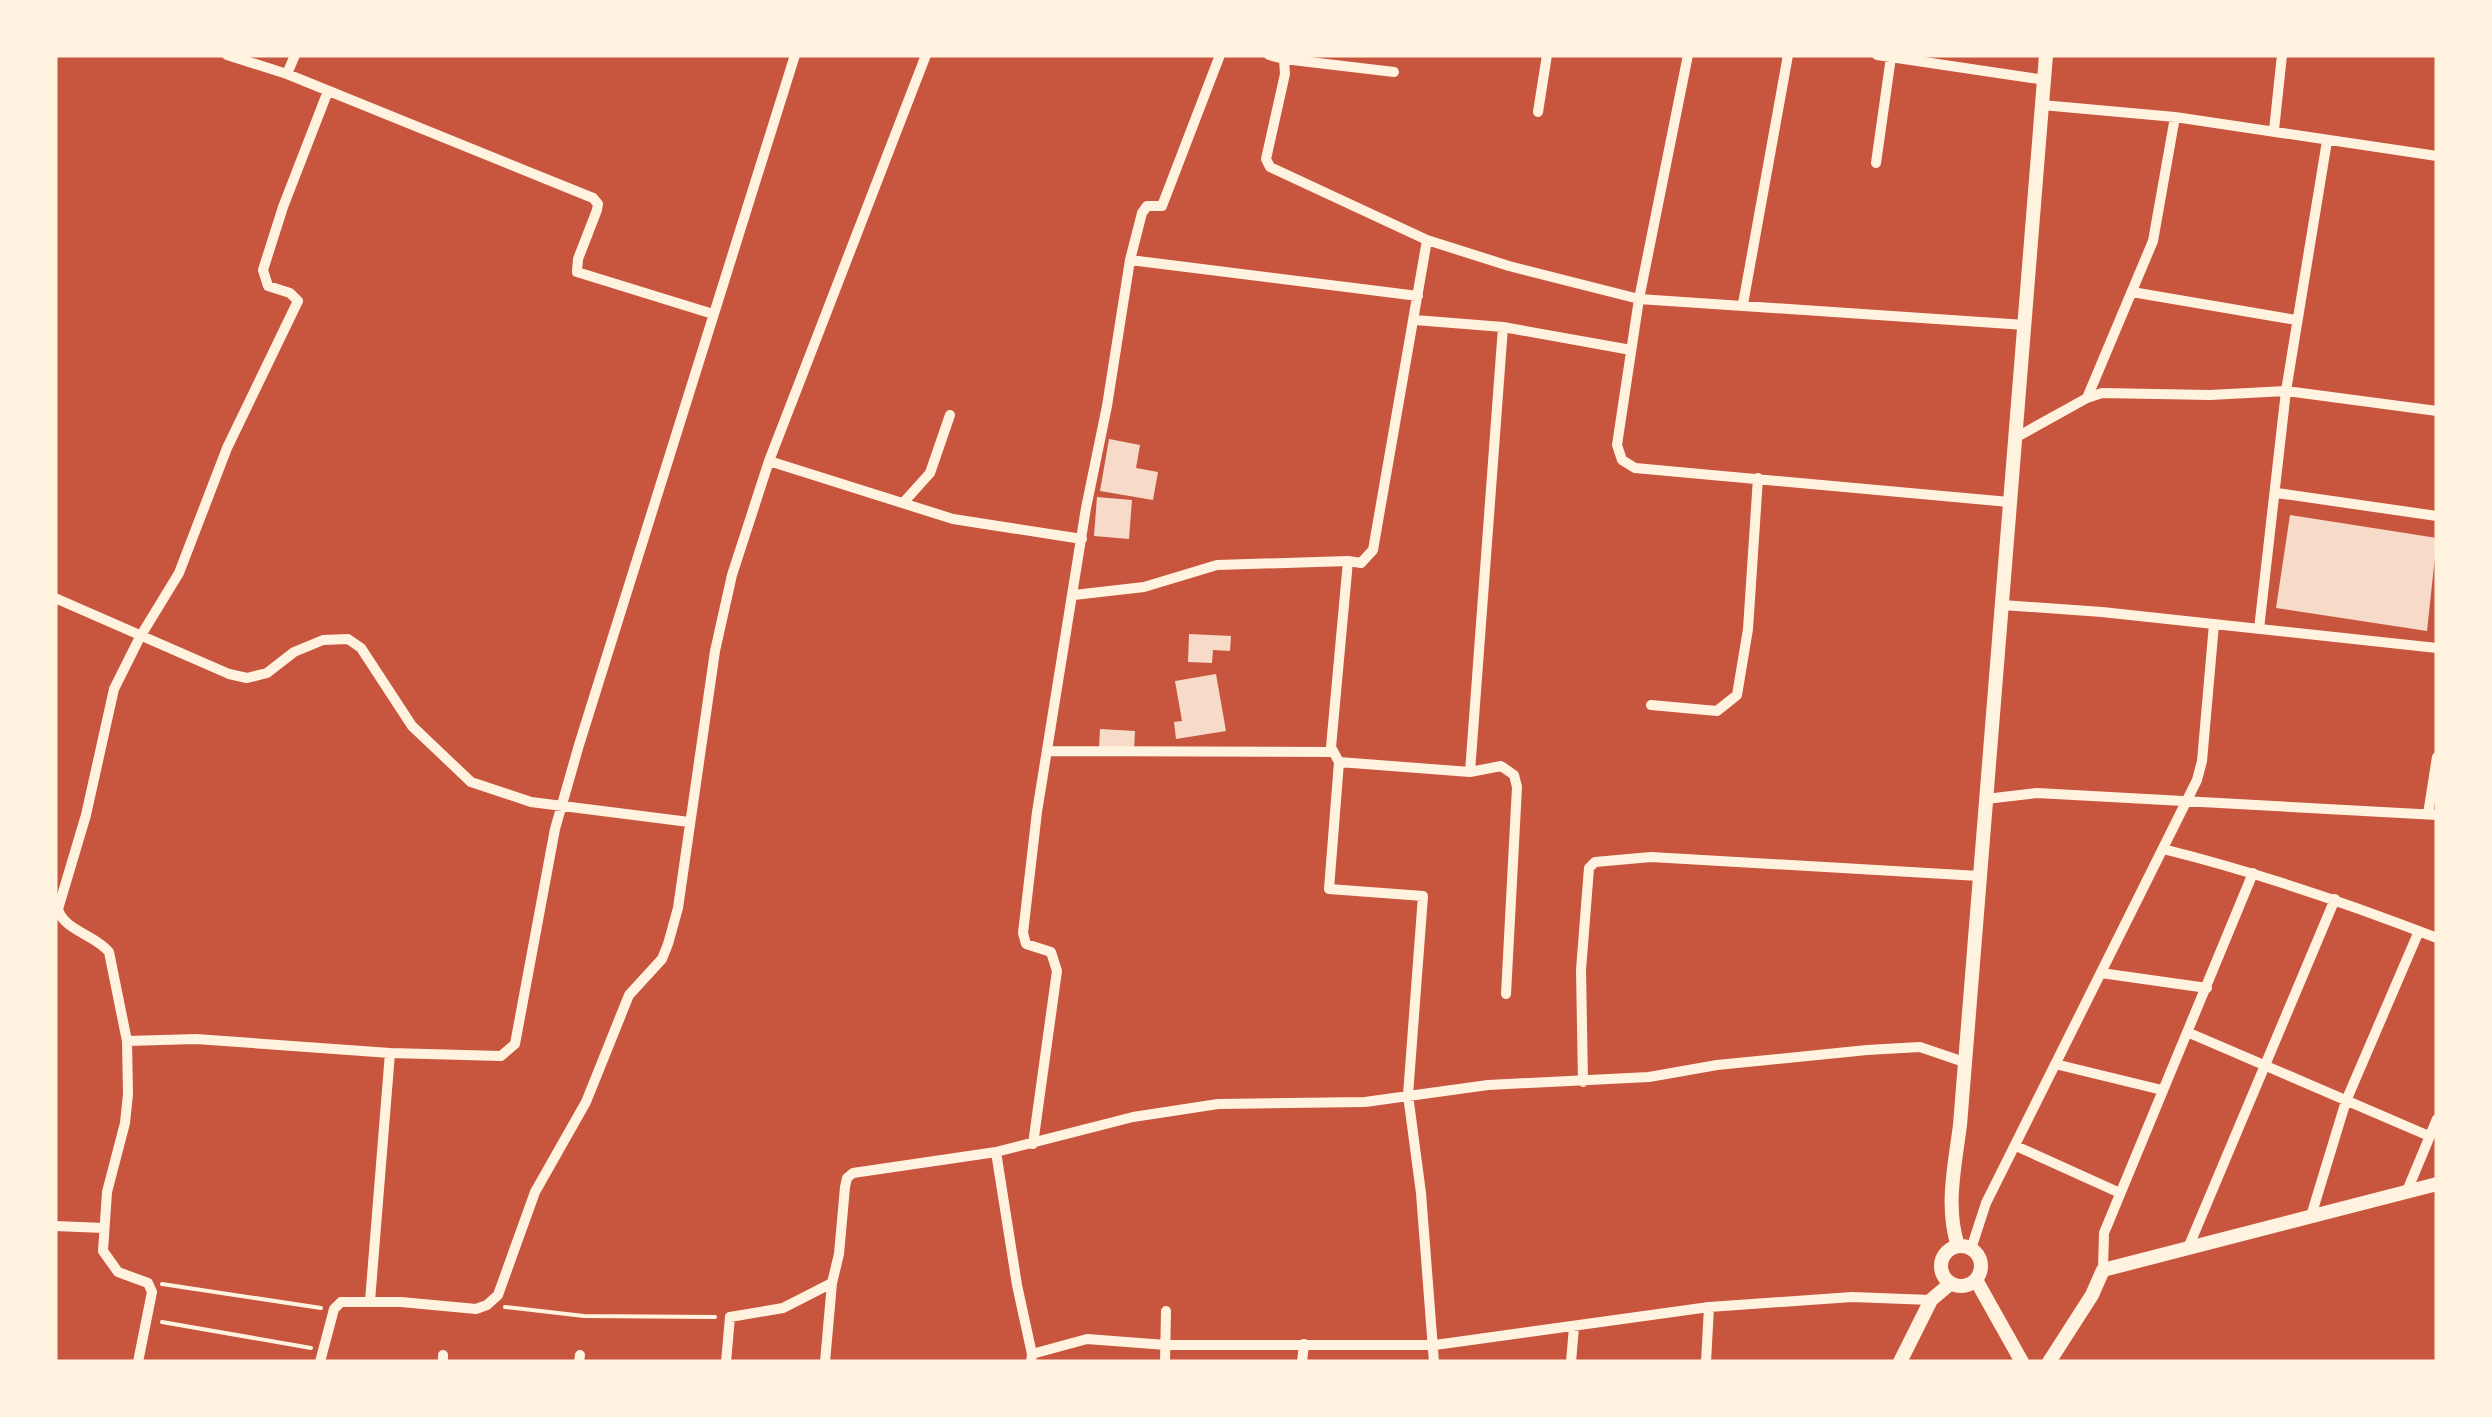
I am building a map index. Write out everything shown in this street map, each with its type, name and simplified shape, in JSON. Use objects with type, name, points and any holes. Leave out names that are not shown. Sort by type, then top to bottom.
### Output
[{"type":"street","points":[[227,55],[286,74],[593,198],[597,210],[576,272],[713,314]]},
{"type":"street","points":[[286,74],[295,55]]},
{"type":"street","points":[[127,1040],[196,1039],[390,1053],[501,1056],[516,1044],[556,828],[579,745],[795,55]]},
{"type":"street","points":[[321,1356],[334,1310],[341,1302],[476,1309],[487,1306],[498,1295],[535,1192],[586,1102],[629,995],[662,960],[678,908],[714,652],[732,575],[769,461],[926,55]]},
{"type":"street","points":[[1033,1144],[1057,971],[1051,952],[1023,941],[1027,884],[1082,539],[1130,260],[1144,208],[1162,206],[1220,55]]},
{"type":"street","points":[[1269,55],[1394,72]]},
{"type":"street","points":[[1538,112],[1546,55]]},
{"type":"street","points":[[1688,55],[1639,298],[1618,445],[1622,460],[1635,468],[2010,502]]},
{"type":"street","points":[[1743,304],[1788,55]]},
{"type":"street","points":[[1877,55],[2044,80]]},
{"type":"street","points":[[2022,1362],[1976,1280],[1980,1264],[1964,1248],[1951,1212],[2046,55]]},
{"type":"street","points":[[2274,130],[2282,55]]},
{"type":"street","points":[[1876,164],[1891,57]]},
{"type":"street","points":[[1284,58],[1285,74],[1266,159],[1270,168],[1427,240],[1509,266],[1639,298],[2025,325]]},
{"type":"street","points":[[138,1362],[152,1292],[148,1283],[118,1272],[102,1250],[108,1192],[126,1123],[127,1040],[110,952],[64,921],[58,909],[86,814],[108,706],[140,637],[179,573],[228,448],[298,301],[290,293],[268,286],[263,270],[328,91]]},
{"type":"street","points":[[2042,104],[2274,130],[2437,156]]},
{"type":"street","points":[[2087,398],[2153,241],[2175,117]]},
{"type":"street","points":[[2260,629],[2286,390],[2327,141]]},
{"type":"street","points":[[1074,595],[1144,587],[1217,565],[1362,563],[1373,550],[1427,240]]},
{"type":"street","points":[[1130,260],[1418,296]]},
{"type":"street","points":[[2132,292],[2296,320]]},
{"type":"street","points":[[1415,320],[1503,327],[1631,350]]},
{"type":"street","points":[[1470,772],[1503,327]]},
{"type":"street","points":[[2015,438],[2102,393],[2210,395],[2286,390],[2437,411]]},
{"type":"street","points":[[903,503],[930,474],[950,414]]},
{"type":"street","points":[[769,461],[953,519],[1082,539]]},
{"type":"street","points":[[1651,705],[1717,710],[1738,695],[1748,628],[1758,478]]},
{"type":"street","points":[[2277,493],[2437,516]]},
{"type":"street","points":[[1348,561],[1329,889],[1423,896],[1408,1095],[1422,1193],[1434,1362]]},
{"type":"street","points":[[55,598],[228,674],[248,678],[267,673],[294,652],[323,640],[348,639],[361,648],[412,726],[471,782],[531,802],[689,822]]},
{"type":"street","points":[[2002,605],[2437,648]]},
{"type":"street","points":[[1964,1248],[2187,802],[2202,762],[2214,624]]},
{"type":"street","points":[[1046,751],[1336,757],[1470,772],[1501,766],[1514,775],[1516,787],[1506,994]]},
{"type":"street","points":[[1986,799],[2037,794],[2433,815],[2437,757]]},
{"type":"street","points":[[2162,849],[2335,899],[2437,938]]},
{"type":"street","points":[[1582,1082],[1581,970],[1588,868],[1595,862],[1652,857],[1980,876]]},
{"type":"street","points":[[2049,1362],[2092,1295],[2103,1270],[2104,1232],[2252,873]]},
{"type":"street","points":[[2188,1250],[2335,899]]},
{"type":"street","points":[[2311,1216],[2346,1102],[2420,931]]},
{"type":"street","points":[[2102,973],[2206,988]]},
{"type":"street","points":[[2187,1032],[2429,1136]]},
{"type":"street","points":[[825,1362],[845,1187],[853,1173],[996,1152],[1133,1117],[1218,1104],[1365,1102],[1488,1084],[1582,1082],[1867,1050],[1920,1048],[1964,1062]]},
{"type":"street","points":[[370,1301],[390,1053]]},
{"type":"street","points":[[2055,1064],[2162,1090]]},
{"type":"street","points":[[2407,1192],[2437,1119]]},
{"type":"street","points":[[2016,1146],[2120,1192]]},
{"type":"street","points":[[996,1152],[1031,1358],[1087,1339],[1166,1345],[1435,1345],[1709,1307],[1836,1298],[1931,1300]]},
{"type":"street","points":[[2103,1270],[2437,1184]]},
{"type":"street","points":[[55,1226],[104,1228]]},
{"type":"street","points":[[1964,1248],[1947,1252],[1942,1262],[1943,1274],[1951,1283],[1966,1285],[1976,1280]]},
{"type":"street","points":[[1900,1362],[1931,1300],[1951,1283]]},
{"type":"street","points":[[726,1362],[730,1317],[783,1308],[832,1284]]},
{"type":"street","points":[[1706,1362],[1709,1307]]},
{"type":"street","points":[[1165,1362],[1166,1311]]},
{"type":"street","points":[[1571,1362],[1574,1327]]},
{"type":"street","points":[[1302,1362],[1304,1344]]},
{"type":"path","points":[[148,1283],[334,1310]]},
{"type":"path","points":[[487,1306],[584,1316],[730,1317]]},
{"type":"path","points":[[148,1319],[321,1356]]},
{"type":"building","points":[[1109,439],[1140,445],[1136,468],[1158,472],[1153,500],[1100,491]]},
{"type":"building","points":[[1097,497],[1132,500],[1129,539],[1094,536]]},
{"type":"building","points":[[2290,515],[2437,538],[2427,631],[2276,608]]},
{"type":"building","points":[[1189,634],[1231,636],[1230,651],[1213,650],[1212,663],[1188,662]]},
{"type":"building","points":[[1216,674],[1226,731],[1176,739],[1174,722],[1182,721],[1175,681]]},
{"type":"building","points":[[1100,729],[1135,731],[1134,750],[1099,748]]}]
